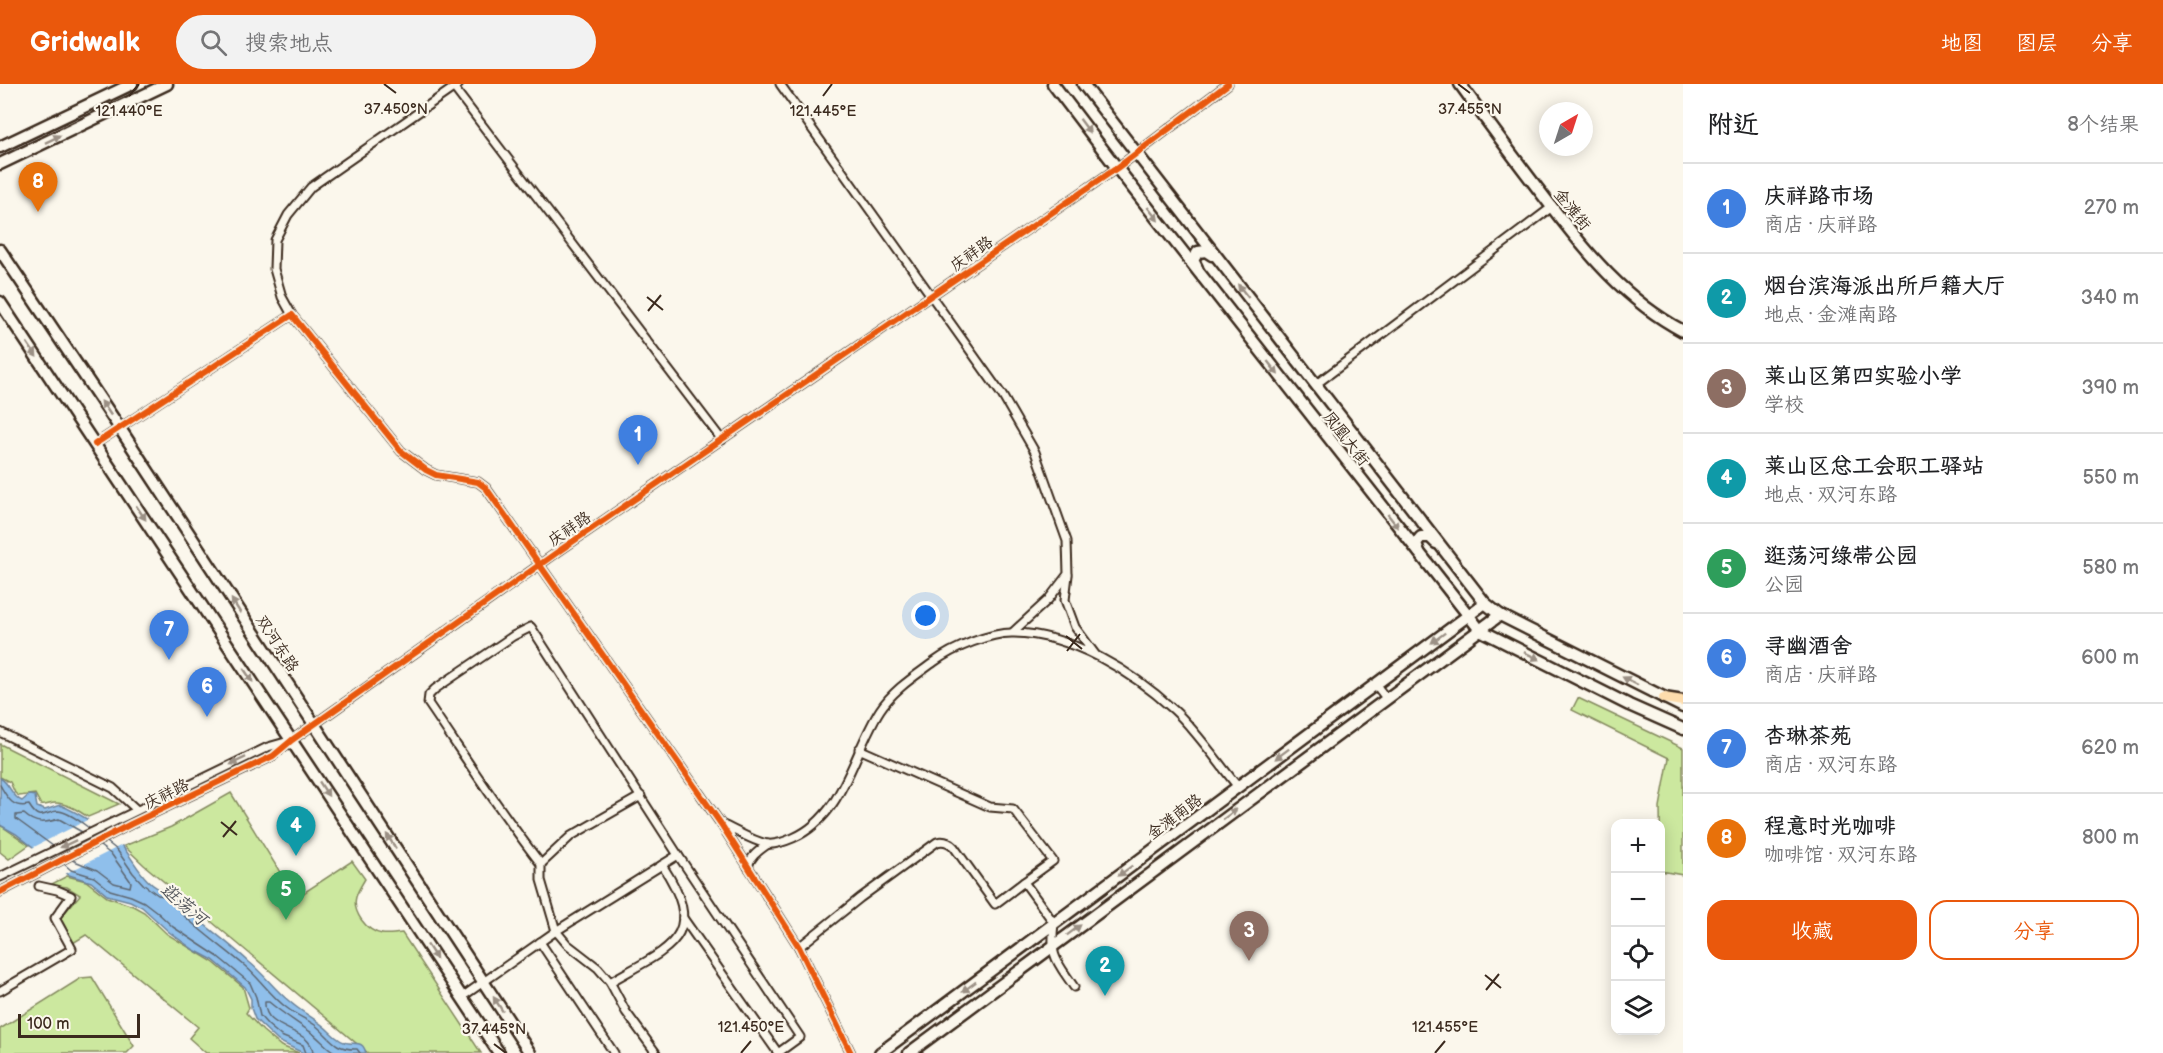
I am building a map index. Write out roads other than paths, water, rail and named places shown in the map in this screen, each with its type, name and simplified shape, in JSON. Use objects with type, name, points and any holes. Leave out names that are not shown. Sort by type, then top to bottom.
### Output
[{"type":"main road","points":[[1664,698],[1683,701]]},
{"type":"street","points":[[0,147],[132,84]]},
{"type":"street","points":[[0,164],[168,84]]},
{"type":"street","points":[[780,84],[1002,395],[1035,452],[1067,541],[1068,574],[1065,600],[1075,627],[1097,656]]},
{"type":"street","name":"凤凰大街","points":[[1053,84],[1480,630],[1629,705],[1683,729]]},
{"type":"street","name":"凤凰大街","points":[[1083,84],[1485,603],[1500,615],[1683,707]]},
{"type":"street","name":"庆祥路","points":[[0,892],[273,756],[292,740],[539,565],[1117,168],[1228,84]]},
{"type":"street","name":"金滩街","points":[[1460,84],[1598,265],[1653,314],[1683,331]]},
{"type":"street","points":[[722,440],[456,86],[311,187],[288,215],[275,240],[274,269],[282,297],[292,315],[401,451],[436,475],[478,482],[486,488],[721,824],[799,947],[851,1053]]},
{"type":"street","points":[[1316,385],[1552,207]]},
{"type":"street","name":"双河东路","points":[[0,250],[119,427],[530,1053]]},
{"type":"street","points":[[1205,281],[1193,260],[1198,252],[1202,250],[1210,253],[1223,266]]},
{"type":"street","points":[[0,302],[499,1053]]},
{"type":"street","points":[[95,444],[292,315]]},
{"type":"street","points":[[1429,567],[1417,549],[1417,540],[1425,536],[1430,537],[1445,551]]},
{"type":"street","points":[[748,867],[749,861],[755,854],[768,844],[794,838],[828,812],[853,767],[859,749],[881,708],[910,680],[941,656],[956,649],[1013,632],[1048,600],[1068,574]]},
{"type":"street","name":"金滩南路","points":[[880,1053],[1485,603]]},
{"type":"street","name":"金滩南路","points":[[909,1053],[1500,615]]},
{"type":"street","points":[[656,1053],[626,1012],[610,982],[598,968],[567,944],[556,931],[540,880],[541,864],[508,822],[428,703],[429,695],[454,675],[531,627],[678,855],[800,1037],[778,1053],[683,918]]},
{"type":"street","points":[[1013,632],[1056,639],[1097,656],[1139,681],[1176,711],[1238,787]]},
{"type":"street","points":[[1376,685],[1386,698]]},
{"type":"street","points":[[0,732],[113,788],[137,810]]},
{"type":"street","name":"庆祥路","points":[[0,877],[268,747],[292,740]]},
{"type":"street","points":[[799,947],[860,898],[937,842],[941,841],[954,847],[995,904],[1053,861],[1013,809],[990,807],[859,749]]},
{"type":"street","points":[[541,864],[571,836],[641,796]]},
{"type":"street","points":[[721,824],[768,844]]},
{"type":"street","points":[[462,997],[556,931],[678,855]]},
{"type":"street","points":[[610,982],[665,949],[682,931],[683,918],[680,899],[662,865]]},
{"type":"street","points":[[1024,882],[1054,923],[1051,947],[1056,960],[1074,987]]},
{"type":"street","points":[[0,991],[72,949],[55,918],[71,896],[39,886]]},
{"type":"street","points":[[540,942],[614,1053]]},
{"type":"water","name":"逛荡河","points":[[0,778],[18,799],[22,801],[29,795],[35,796],[37,807],[45,810],[60,805],[84,817],[109,835],[122,846],[152,885],[167,892],[170,887],[187,901],[185,908],[234,948],[294,1005],[341,1041],[362,1045],[366,1053],[303,1053],[278,1041],[255,1019],[251,999],[245,987],[213,960],[169,932],[142,907],[107,895],[91,882],[69,875],[16,834],[0,825]]},
{"type":"place","name":"程意时光咖啡","points":[[38,212]]},
{"type":"place","name":"庆祥路市场","points":[[638,465]]},
{"type":"place","name":"杏琳茶苑","points":[[169,660]]},
{"type":"place","name":"寻幽酒舍","points":[[207,717]]},
{"type":"place","name":"莱山区总工会职工驿站","points":[[296,856]]},
{"type":"place","name":"逛荡河绿带公园","points":[[286,920]]},
{"type":"place","name":"莱山区第四实验小学","points":[[1249,961]]},
{"type":"place","name":"烟台滨海派出所户籍大厅","points":[[1105,996]]}]
